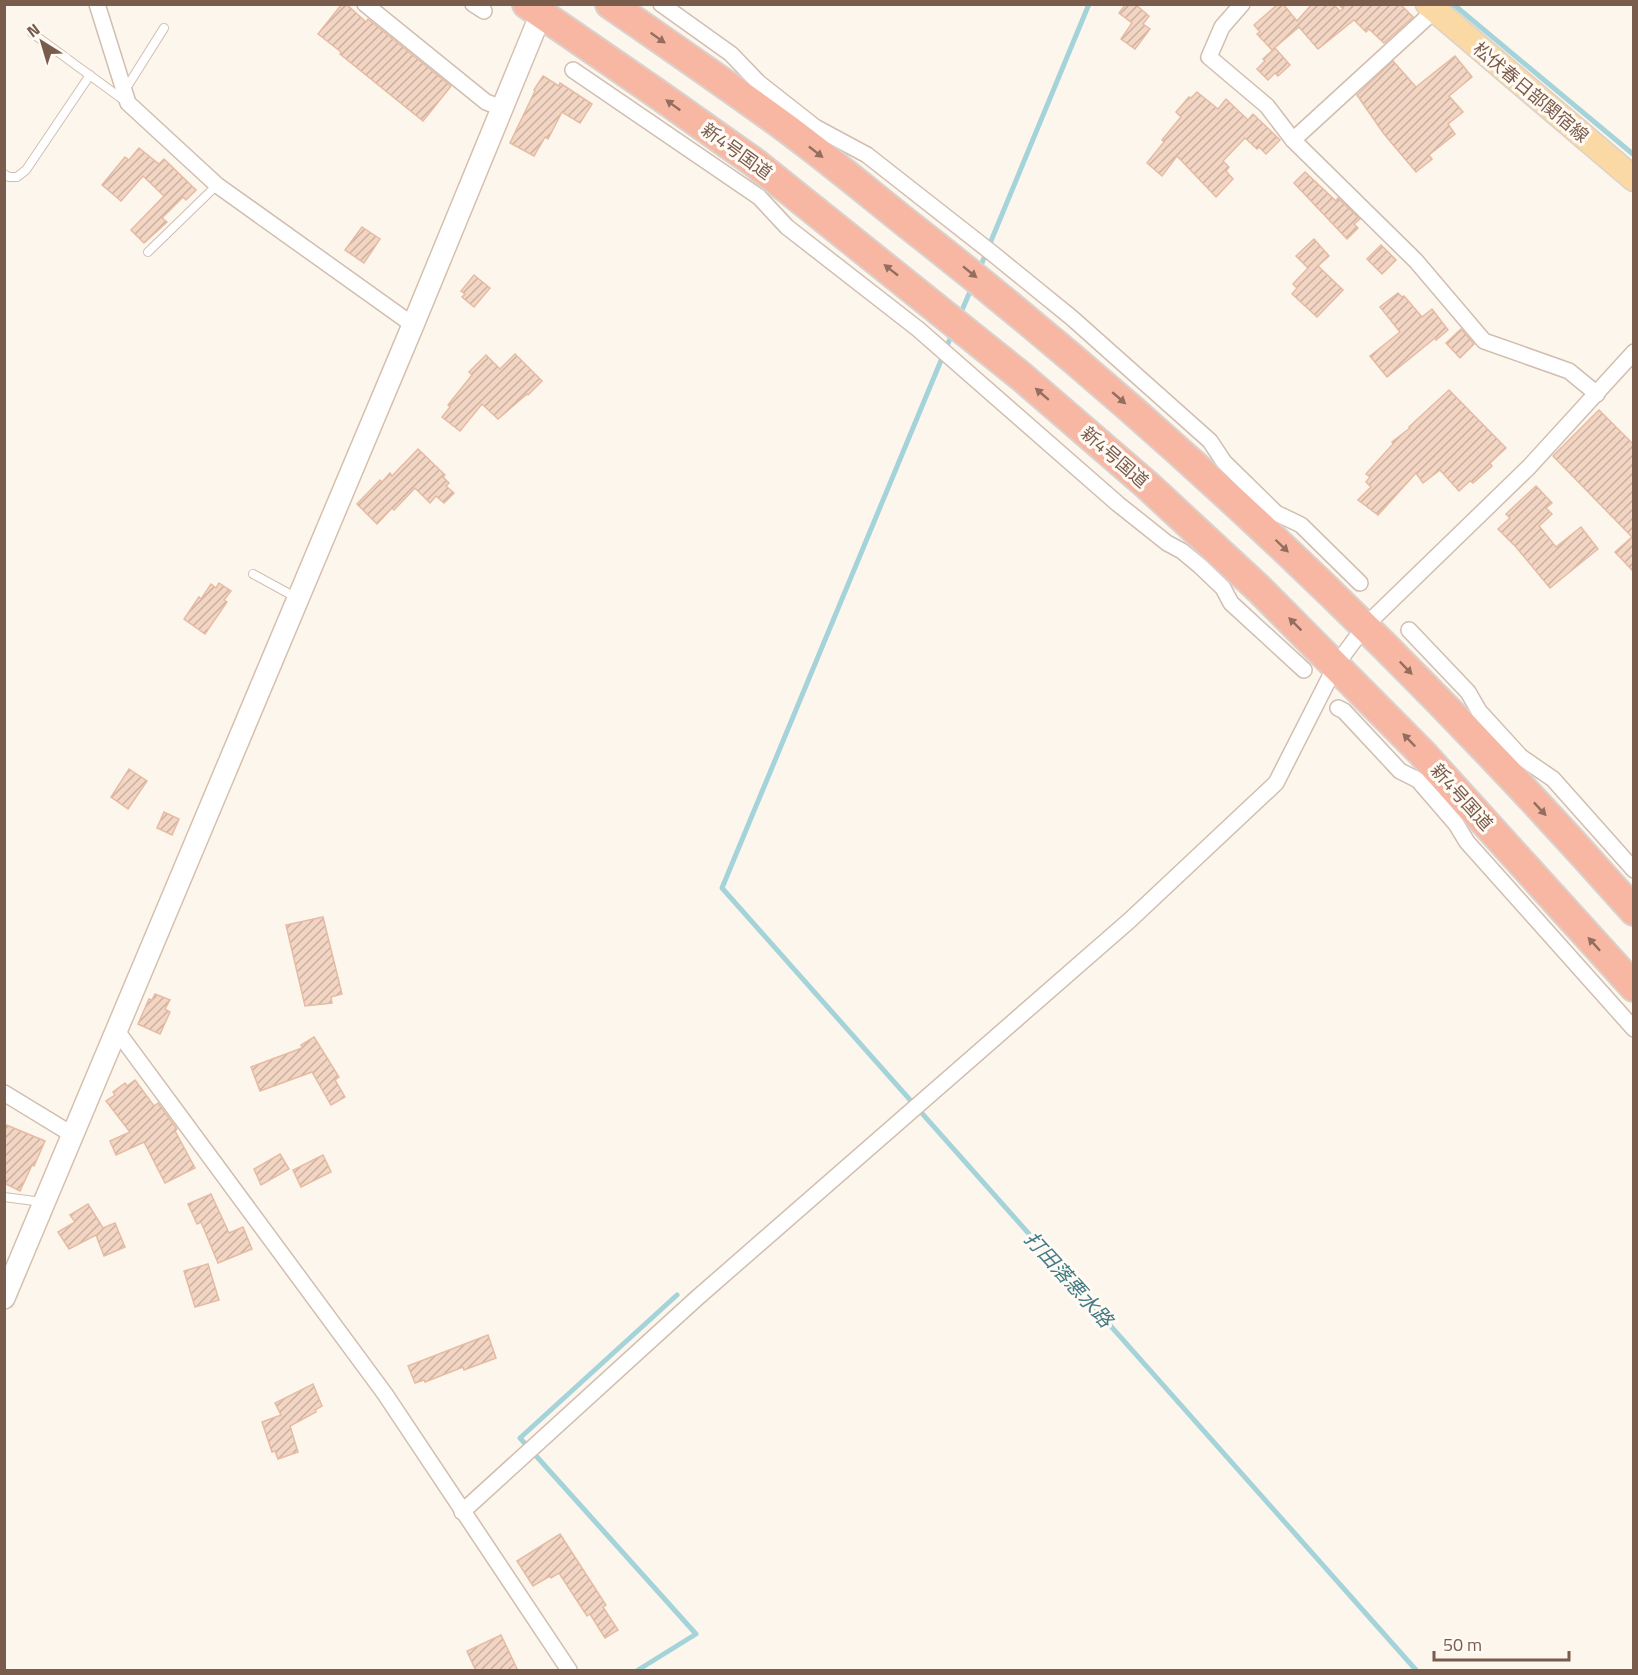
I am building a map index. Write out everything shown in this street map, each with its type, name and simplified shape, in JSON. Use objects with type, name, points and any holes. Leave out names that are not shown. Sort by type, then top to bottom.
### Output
[{"type":"highway","points":[[610,4],[782,113],[1083,367],[1247,498],[1365,626],[1491,740],[1634,911]]},
{"type":"highway","name":"新4号国道","points":[[538,8],[649,88],[746,173],[1023,377],[1147,484],[1207,557],[1336,665],[1442,790],[1634,987]]},
{"type":"main road","name":"松伏春日部関宿線","points":[[1431,8],[1634,179]]},
{"type":"street","points":[[97,4],[126,97],[217,185],[413,326]]},
{"type":"street","points":[[365,4],[486,102],[502,108]]},
{"type":"street","points":[[661,4],[731,54],[759,83],[782,113]]},
{"type":"street","points":[[1242,4],[1222,27],[1209,57],[1267,106],[1293,140],[1416,261],[1484,341],[1569,371],[1597,394]]},
{"type":"street","points":[[4,1299],[413,326],[502,108],[538,8]]},
{"type":"street","points":[[1293,140],[1431,8]]},
{"type":"street","points":[[573,70],[746,173]]},
{"type":"street","points":[[462,1512],[697,1299],[1130,920],[1276,783],[1336,665],[1365,626],[1529,467],[1634,352]]},
{"type":"street","points":[[1247,498],[1301,525],[1360,583]]},
{"type":"street","points":[[1207,557],[1231,603],[1304,670]]},
{"type":"street","points":[[1409,630],[1467,692],[1479,711],[1491,740],[1553,779],[1634,870]]},
{"type":"street","points":[[1338,708],[1344,711],[1400,771],[1442,790],[1456,824],[1467,842],[1634,1029]]},
{"type":"street","points":[[117,1031],[385,1394],[569,1671]]},
{"type":"street","points":[[4,1093],[73,1135]]},
{"type":"lane","points":[[32,33],[90,75],[126,97],[164,28]]},
{"type":"lane","points":[[4,174],[17,177],[26,170],[90,75]]},
{"type":"lane","points":[[148,252],[217,185]]},
{"type":"lane","points":[[253,574],[298,598]]},
{"type":"lane","points":[[4,1197],[44,1202]]},
{"type":"building","points":[[342,4],[346,4],[366,22],[368,19],[451,86],[423,121],[318,34]]},
{"type":"building","points":[[1126,4],[1135,4],[1149,16],[1143,24],[1150,29],[1135,49],[1121,39],[1132,23],[1119,13]]},
{"type":"building","points":[[1278,4],[1283,4],[1297,21],[1312,4],[1333,4],[1340,11],[1343,9],[1338,4],[1400,4],[1413,17],[1384,43],[1369,29],[1366,32],[1354,20],[1318,49],[1299,27],[1272,50],[1257,34],[1260,32],[1254,25]]},
{"type":"building","points":[[1275,48],[1290,65],[1278,76],[1275,73],[1268,80],[1257,69],[1265,61],[1263,59]]},
{"type":"building","points":[[1455,56],[1472,77],[1449,96],[1463,112],[1448,124],[1455,134],[1429,155],[1432,159],[1416,172],[1384,134],[1357,95],[1393,61],[1416,87]]},
{"type":"building","points":[[543,76],[559,86],[560,83],[592,104],[580,123],[562,112],[548,139],[545,137],[534,156],[510,143],[534,90]]},
{"type":"building","points":[[1197,92],[1218,109],[1226,99],[1248,120],[1253,114],[1280,140],[1266,154],[1245,138],[1223,161],[1229,167],[1226,171],[1233,179],[1216,197],[1177,156],[1162,176],[1147,163],[1181,117],[1176,112],[1189,97],[1191,98]]},
{"type":"building","points":[[139,148],[159,164],[164,159],[196,190],[186,200],[183,197],[162,218],[167,222],[144,243],[131,230],[164,196],[143,176],[121,201],[102,185],[125,157],[129,160]]},
{"type":"building","points":[[1305,172],[1336,201],[1338,198],[1360,219],[1354,224],[1358,228],[1347,239],[1294,183]]},
{"type":"building","points":[[362,227],[380,239],[364,263],[345,250]]},
{"type":"building","points":[[1314,239],[1329,256],[1318,266],[1343,290],[1317,317],[1292,294],[1297,288],[1293,284],[1308,268],[1296,256]]},
{"type":"building","points":[[1381,245],[1396,260],[1382,274],[1367,259]]},
{"type":"building","points":[[474,275],[490,288],[474,307],[462,297],[465,294],[461,291]]},
{"type":"building","points":[[1398,293],[1404,296],[1422,317],[1432,309],[1448,330],[1387,377],[1370,356],[1400,332],[1380,307]]},
{"type":"building","points":[[1461,329],[1474,344],[1460,358],[1446,343]]},
{"type":"building","points":[[515,354],[542,381],[528,395],[498,419],[482,404],[460,431],[442,417],[450,407],[448,405],[472,375],[469,372],[486,355],[500,369]]},
{"type":"building","points":[[1449,390],[1506,448],[1490,463],[1492,466],[1473,483],[1470,481],[1459,491],[1440,470],[1423,483],[1416,473],[1378,515],[1358,500],[1371,487],[1366,482],[1370,477],[1366,474],[1393,444],[1392,442]]},
{"type":"building","points":[[1599,410],[1634,445],[1634,572],[1615,552],[1632,537],[1553,456]]},
{"type":"building","points":[[418,449],[445,475],[443,477],[449,483],[446,486],[454,493],[444,503],[436,496],[430,503],[415,488],[377,524],[357,504],[380,480],[382,482],[390,473],[392,476]]},
{"type":"building","points":[[1536,486],[1552,503],[1546,508],[1552,514],[1539,526],[1556,547],[1581,527],[1598,549],[1550,588],[1498,529],[1510,518],[1506,514]]},
{"type":"building","points":[[219,583],[231,591],[224,600],[227,602],[205,634],[184,619],[211,584],[216,588]]},
{"type":"building","points":[[129,769],[147,781],[128,809],[111,797]]},
{"type":"building","points":[[164,812],[179,819],[172,835],[157,828]]},
{"type":"building","points":[[323,917],[342,994],[331,997],[332,1003],[305,1006],[286,925]]},
{"type":"building","points":[[155,994],[170,1000],[165,1009],[170,1012],[160,1034],[138,1024],[149,999],[152,1000]]},
{"type":"building","points":[[314,1037],[339,1077],[335,1080],[345,1097],[331,1105],[312,1072],[260,1091],[251,1067],[302,1048],[301,1045]]},
{"type":"building","points":[[135,1080],[154,1106],[158,1103],[177,1129],[175,1131],[195,1168],[165,1183],[144,1142],[116,1155],[110,1141],[130,1132],[106,1101],[115,1095],[113,1092],[125,1083],[127,1086]]},
{"type":"building","points":[[4,1124],[45,1141],[20,1191],[4,1183]]},
{"type":"building","points":[[280,1154],[289,1169],[261,1185],[254,1169]]},
{"type":"building","points":[[323,1155],[331,1172],[301,1187],[293,1170]]},
{"type":"building","points":[[211,1194],[229,1233],[243,1227],[252,1249],[218,1263],[201,1222],[197,1224],[188,1204]]},
{"type":"building","points":[[88,1204],[103,1228],[115,1223],[125,1247],[104,1256],[96,1235],[69,1249],[58,1232],[75,1222],[70,1215]]},
{"type":"building","points":[[208,1264],[219,1300],[195,1307],[184,1271]]},
{"type":"building","points":[[488,1335],[496,1358],[464,1370],[463,1367],[425,1382],[424,1380],[415,1383],[408,1366]]},
{"type":"building","points":[[313,1384],[322,1406],[315,1410],[316,1412],[290,1426],[298,1452],[278,1459],[275,1451],[272,1452],[262,1422],[281,1415],[275,1403]]},
{"type":"building","points":[[560,1534],[606,1605],[603,1607],[618,1630],[605,1638],[590,1614],[587,1616],[559,1573],[533,1586],[517,1561]]},
{"type":"building","points":[[501,1635],[518,1671],[476,1671],[467,1651]]},
{"type":"waterway","points":[[979,270],[1089,4]]},
{"type":"waterway","points":[[1453,4],[1634,155]]},
{"type":"waterway","points":[[959,317],[972,287]]},
{"type":"waterway","name":"打田落悪水路","points":[[952,334],[722,888],[1416,1670]]},
{"type":"waterway","points":[[638,1670],[696,1634],[520,1438],[677,1295]]}]
